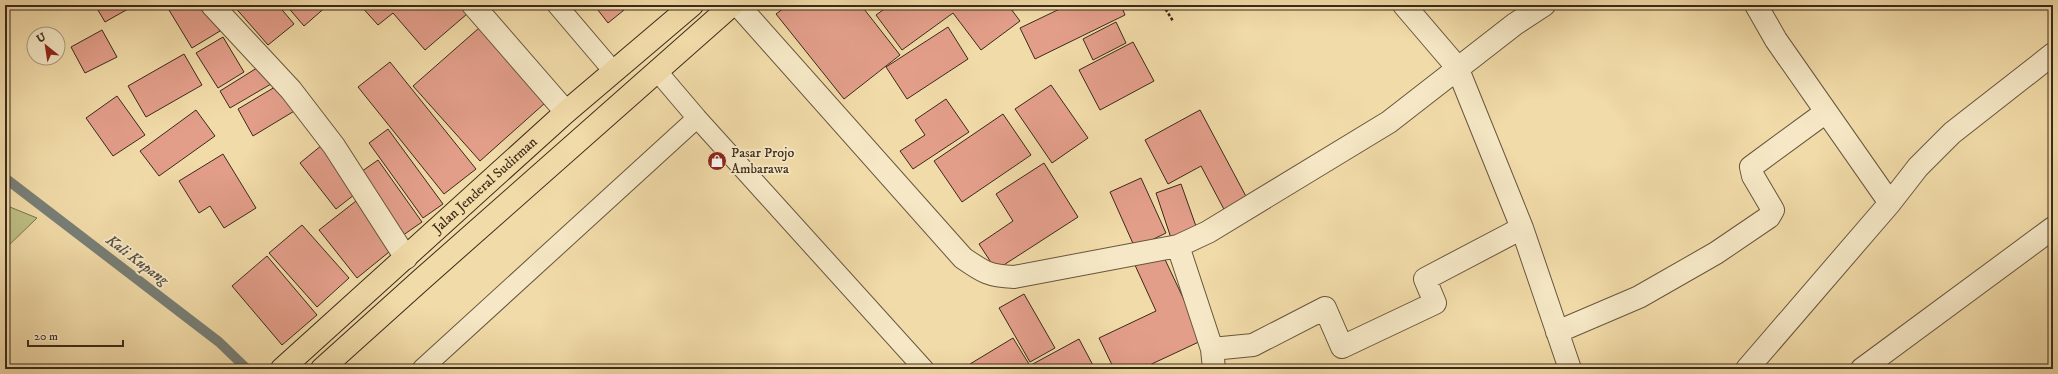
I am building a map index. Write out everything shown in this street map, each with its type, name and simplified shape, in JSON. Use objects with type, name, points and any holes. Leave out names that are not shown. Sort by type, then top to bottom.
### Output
[{"type":"main road","name":"Jalan Jenderal Sudirman","points":[[284,367],[566,112],[692,5]]},
{"type":"main road","name":"Jalan Jenderal Sudirman","points":[[322,369],[732,5]]},
{"type":"street","points":[[214,5],[291,90],[334,146],[406,258]]},
{"type":"street","points":[[473,5],[566,112]]},
{"type":"street","points":[[738,5],[963,258],[982,272],[997,276],[1014,277],[1178,246],[1208,232],[1390,122],[1457,67],[1515,24],[1544,5]]},
{"type":"street","points":[[1404,5],[1457,67],[1522,228],[1570,369]]},
{"type":"street","points":[[1756,5],[1776,40],[1890,203]]},
{"type":"street","points":[[1745,369],[1818,288],[1890,203],[1918,167],[1952,134],[2053,54]]},
{"type":"street","points":[[1557,332],[1639,297],[1716,252],[1769,217],[1773,210],[1753,176],[1751,167],[1826,112]]},
{"type":"street","points":[[1178,246],[1213,359],[1253,344],[1325,308],[1342,347],[1435,303],[1425,279],[1522,228]]},
{"type":"street","points":[[1862,369],[2053,228]]},
{"type":"lane","points":[[557,5],[614,72]]},
{"type":"lane","points":[[657,71],[697,118],[924,369]]},
{"type":"lane","points":[[422,369],[697,118]]},
{"type":"path","points":[[1164,5],[1173,21]]},
{"type":"green space","points":[[5,205],[37,218],[5,249]]},
{"type":"building","points":[[56,5],[69,5],[59,10]]},
{"type":"building","points":[[95,5],[135,5],[105,22]]},
{"type":"building","points":[[178,5],[204,5],[220,31],[192,48],[169,10]]},
{"type":"building","points":[[233,5],[278,5],[294,24],[268,45]]},
{"type":"building","points":[[286,5],[328,5],[304,26]]},
{"type":"building","points":[[360,5],[459,5],[467,14],[425,50],[393,13],[378,25]]},
{"type":"building","points":[[594,5],[627,5],[629,6],[608,23]]},
{"type":"building","points":[[788,5],[869,5],[864,9],[900,55],[844,99],[776,14]]},
{"type":"building","points":[[890,5],[1008,5],[1020,21],[981,50],[953,13],[902,50],[876,15]]},
{"type":"building","points":[[1010,5],[1022,5],[1013,10]]},
{"type":"building","points":[[1068,5],[1121,5],[1125,15],[1035,59],[1020,28]]},
{"type":"building","points":[[1116,22],[1126,43],[1093,60],[1083,39]]},
{"type":"building","points":[[948,27],[968,59],[907,99],[886,67]]},
{"type":"building","points":[[479,28],[545,103],[480,161],[413,86]]},
{"type":"building","points":[[102,30],[117,57],[85,73],[71,47]]},
{"type":"building","points":[[223,37],[244,72],[218,88],[196,53]]},
{"type":"building","points":[[1133,42],[1154,81],[1100,110],[1079,70]]},
{"type":"building","points":[[184,54],[202,85],[146,117],[128,86]]},
{"type":"building","points":[[390,62],[476,169],[444,194],[358,87]]},
{"type":"building","points":[[260,66],[271,84],[230,108],[220,91]]},
{"type":"building","points":[[280,84],[296,110],[253,136],[238,109]]},
{"type":"building","points":[[1051,85],[1088,138],[1052,163],[1015,109]]},
{"type":"building","points":[[117,96],[145,135],[113,156],[86,118]]},
{"type":"building","points":[[946,99],[969,132],[913,169],[900,151],[925,135],[915,120]]},
{"type":"building","points":[[196,110],[215,136],[159,176],[140,151]]},
{"type":"building","points":[[1200,110],[1249,202],[1227,215],[1201,166],[1168,184],[1145,140]]},
{"type":"building","points":[[1003,114],[1031,155],[962,202],[934,161]]},
{"type":"building","points":[[388,129],[443,204],[423,218],[369,143]]},
{"type":"building","points":[[322,145],[359,191],[336,209],[300,163]]},
{"type":"building","points":[[223,154],[256,208],[224,228],[210,206],[199,213],[179,181]]},
{"type":"building","points":[[378,160],[422,222],[399,238],[355,176]]},
{"type":"building","points":[[1044,163],[1078,217],[996,270],[979,244],[1013,221],[996,194]]},
{"type":"building","points":[[1141,178],[1166,233],[1135,248],[1110,192]]},
{"type":"building","points":[[1181,184],[1197,229],[1171,238],[1156,193]]},
{"type":"building","points":[[356,201],[394,248],[357,278],[319,230]]},
{"type":"building","points":[[302,225],[349,278],[317,307],[269,253]]},
{"type":"building","points":[[1161,251],[1203,340],[1141,369],[1114,369],[1099,338],[1156,311],[1134,263]]},
{"type":"building","points":[[267,256],[317,315],[282,345],[232,286]]},
{"type":"building","points":[[1024,294],[1055,348],[1030,362],[999,308]]},
{"type":"building","points":[[1013,338],[1032,369],[972,369],[970,364]]},
{"type":"building","points":[[1079,339],[1095,369],[1033,369],[1031,365]]},
{"type":"waterway","name":"Kali Kupang","points":[[5,178],[219,342],[247,369]]},
{"type":"place","name":"Pasar Projo Ambarawa","points":[[717,161]]}]
